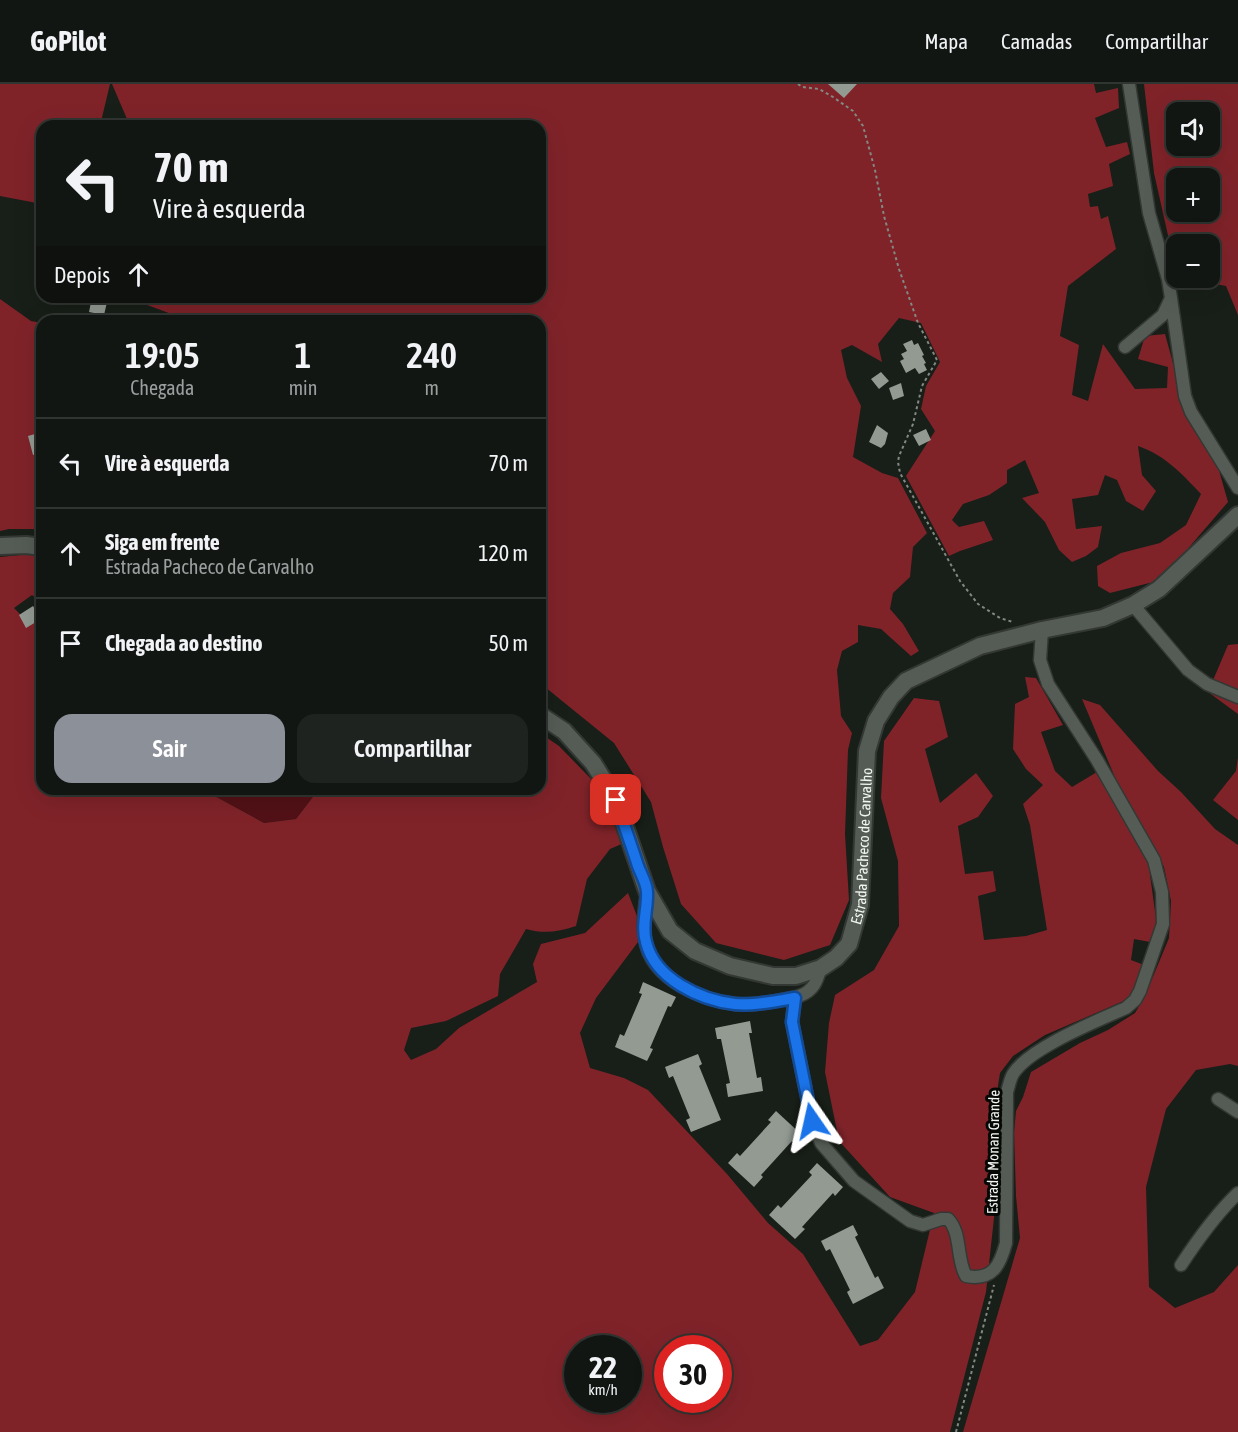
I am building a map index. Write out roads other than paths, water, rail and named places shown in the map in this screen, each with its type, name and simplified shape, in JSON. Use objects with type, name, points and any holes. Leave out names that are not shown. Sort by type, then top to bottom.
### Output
[{"type":"main road","name":"Estrada Pacheco de Carvalho","points":[[546,719],[564,731],[594,763],[616,800],[647,891],[670,930],[695,951],[730,966],[773,976],[796,976],[821,968],[836,958],[849,944],[860,905],[867,752],[876,721],[891,697],[906,681],[980,646],[1042,630],[1103,618],[1133,605],[1159,589],[1238,514]]},
{"type":"main road","points":[[0,546],[36,546]]},
{"type":"street","points":[[1130,84],[1149,213],[1168,279],[1185,396],[1191,412],[1238,488]]},
{"type":"street","points":[[1125,347],[1162,315],[1171,298]]},
{"type":"street","points":[[1133,605],[1188,670],[1207,684],[1238,697]]},
{"type":"street","name":"Estrada Monan Grande","points":[[795,998],[792,1022],[812,1121],[821,1143],[854,1181],[910,1221],[923,1225],[948,1219],[954,1225],[962,1269],[966,1276],[975,1278],[989,1274],[1000,1264],[1006,1243],[1007,1092],[1013,1074],[1025,1061],[1041,1050],[1126,1008],[1135,1000],[1162,924],[1162,892],[1154,860],[1097,760],[1048,684],[1040,660],[1042,630]]},
{"type":"street","points":[[647,891],[644,915],[645,941],[651,958],[662,971],[681,986],[710,999],[736,1004],[795,998],[814,986],[821,968]]},
{"type":"street","points":[[1218,1099],[1238,1112]]},
{"type":"street","points":[[1182,1265],[1202,1233],[1221,1209],[1238,1193]]}]
